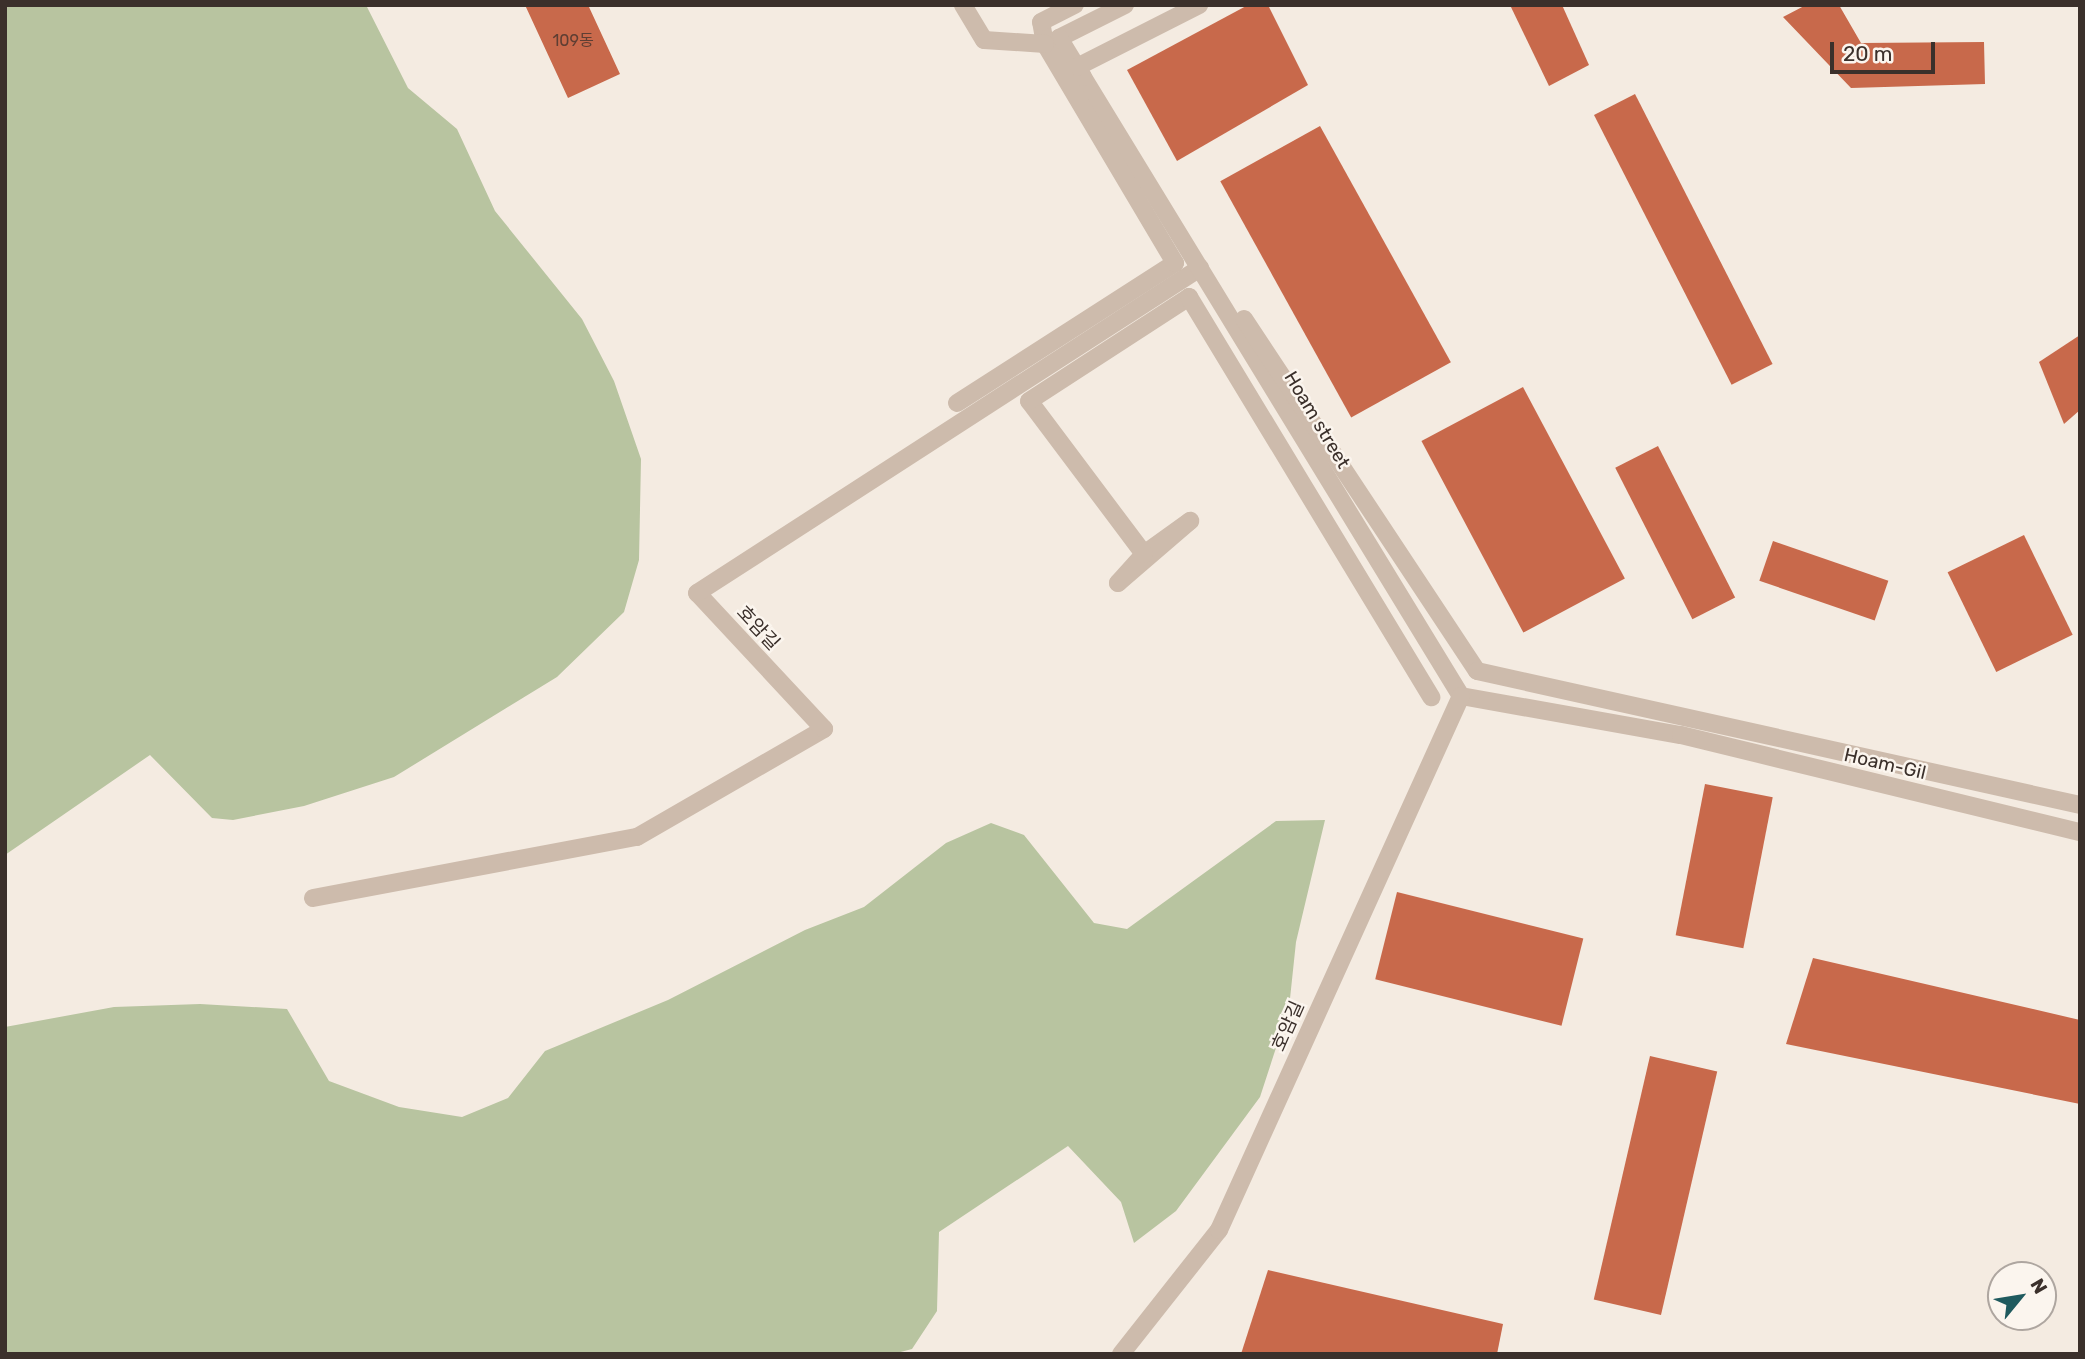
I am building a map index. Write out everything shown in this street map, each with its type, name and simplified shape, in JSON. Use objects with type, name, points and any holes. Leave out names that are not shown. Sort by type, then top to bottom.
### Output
[{"type":"street","points":[[963,5],[984,40],[1045,44]]},
{"type":"street","points":[[957,403],[1175,263],[1045,44],[1041,22],[1075,5]]},
{"type":"street","name":"Hoam street","points":[[1125,5],[1059,38],[1461,696]]},
{"type":"street","points":[[1199,5],[1077,67],[1477,671],[2080,805]]},
{"type":"street","name":"호암길","points":[[313,898],[637,837],[824,729],[697,593],[1200,268]]},
{"type":"street","points":[[1144,554],[1029,401],[1189,297],[1431,697]]},
{"type":"street","name":"호암길","points":[[1121,1354],[1219,1230],[1461,696]]},
{"type":"street","name":"Hoam-Gil","points":[[1461,696],[1681,735],[2080,832]]},
{"type":"green space","points":[[5,5],[366,5],[408,88],[457,129],[495,211],[582,319],[614,381],[641,459],[639,560],[624,612],[557,677],[394,777],[304,806],[233,820],[212,818],[150,755],[5,855]]},
{"type":"green space","points":[[1325,820],[1296,942],[1289,1008],[1260,1097],[1176,1211],[1134,1243],[1121,1202],[1068,1146],[939,1232],[937,1311],[912,1349],[893,1354],[5,1354],[5,1027],[114,1007],[200,1004],[287,1009],[329,1081],[399,1107],[462,1117],[508,1098],[545,1051],[668,1000],[805,930],[864,907],[946,843],[991,823],[1024,835],[1094,923],[1127,929],[1276,821]]},
{"type":"building","points":[[525,5],[593,5],[589,7],[620,74],[568,98]]},
{"type":"building","points":[[1248,5],[1268,5],[1308,85],[1177,161],[1127,70]]},
{"type":"building","points":[[1510,5],[1562,5],[1589,65],[1549,86]]},
{"type":"building","points":[[1806,5],[1839,5],[1861,43],[1984,42],[1985,84],[1851,88],[1783,17]]},
{"type":"building","points":[[1635,94],[1773,364],[1732,385],[1594,115]]},
{"type":"building","points":[[1320,126],[1451,362],[1351,417],[1220,181]]},
{"type":"building","points":[[2080,335],[2080,410],[2064,424],[2039,362]]},
{"type":"building","points":[[1523,387],[1625,579],[1523,633],[1421,441]]},
{"type":"building","points":[[1658,446],[1735,597],[1692,619],[1615,468]]},
{"type":"building","points":[[2024,535],[2073,635],[1996,672],[1948,572]]},
{"type":"building","points":[[1773,541],[1888,581],[1875,620],[1759,581]]},
{"type":"building","points":[[1705,784],[1773,797],[1743,948],[1676,935]]},
{"type":"building","points":[[1397,892],[1583,938],[1562,1026],[1375,979]]},
{"type":"building","points":[[1813,958],[2080,1020],[2080,1104],[1786,1044]]},
{"type":"building","points":[[1650,1056],[1717,1072],[1661,1315],[1594,1300]]},
{"type":"building","points":[[1268,1270],[1503,1324],[1497,1354],[1241,1354]]}]
